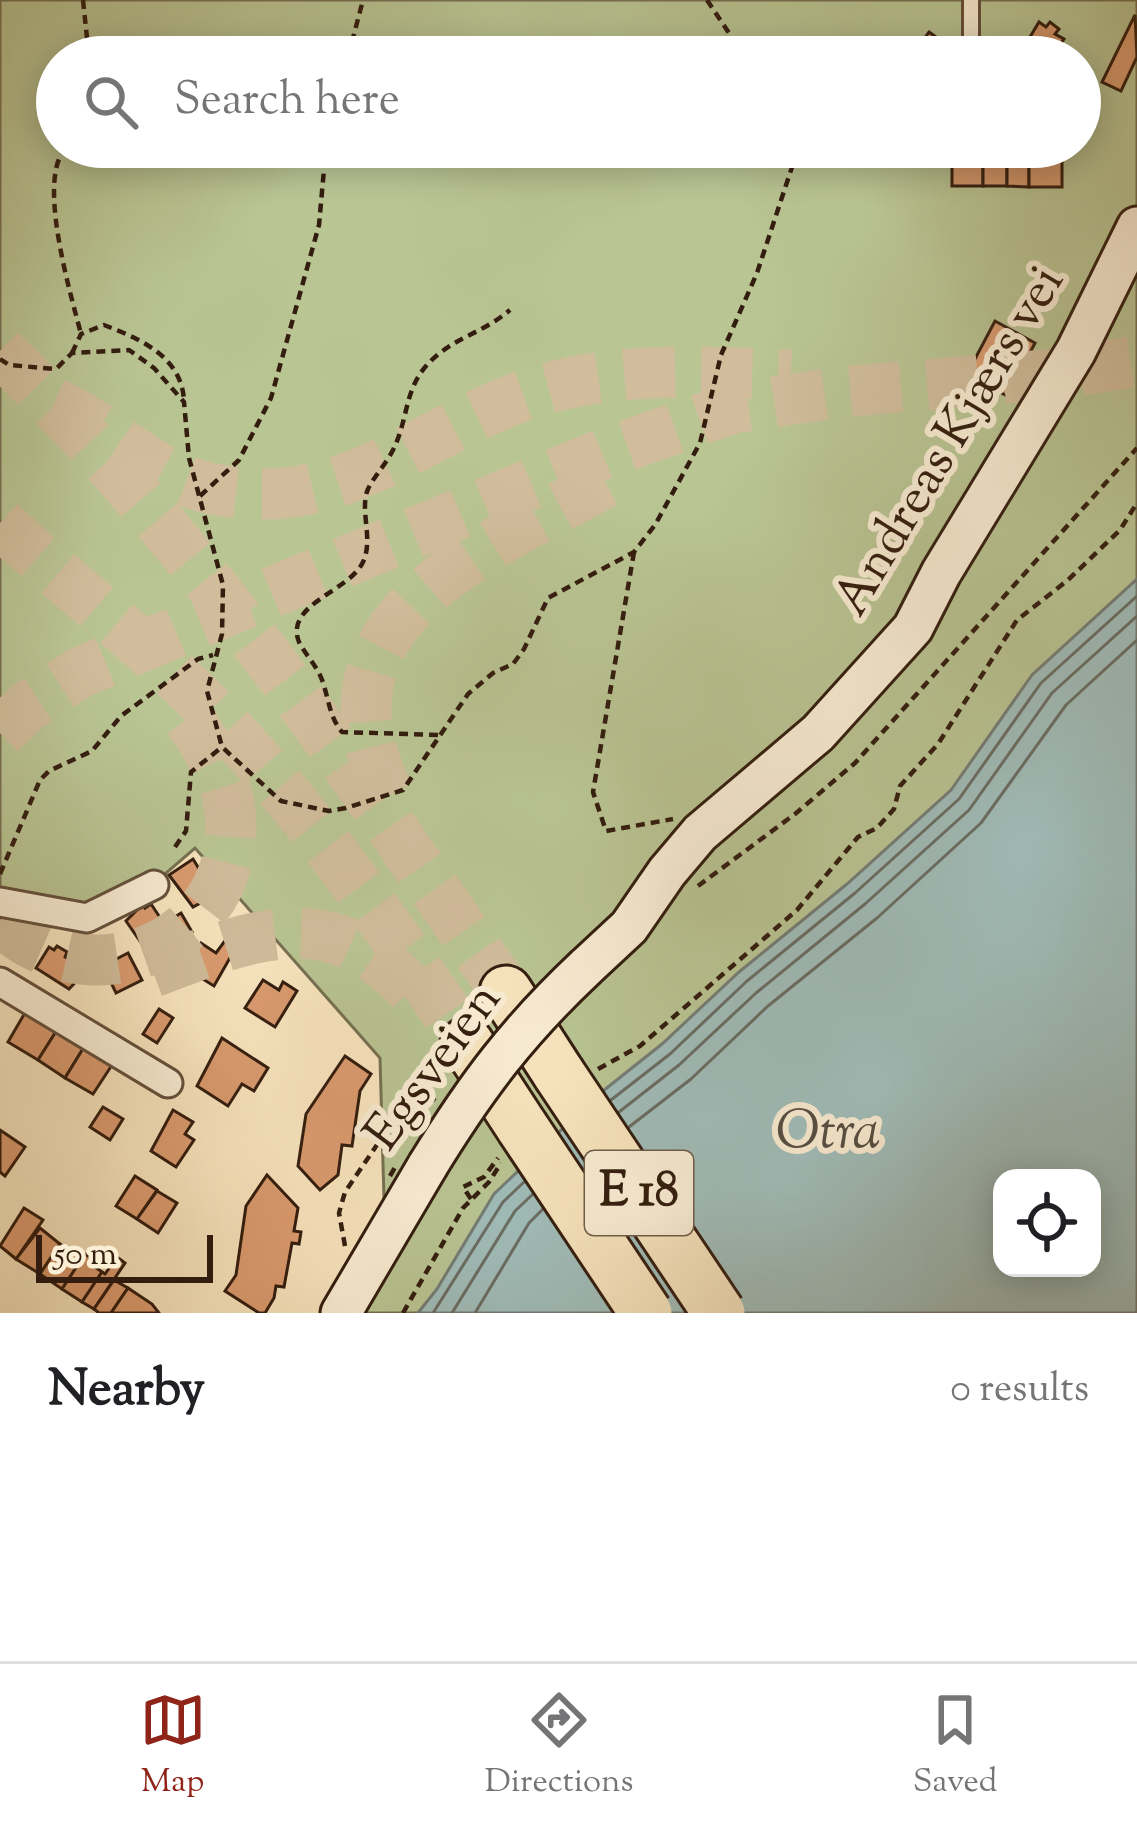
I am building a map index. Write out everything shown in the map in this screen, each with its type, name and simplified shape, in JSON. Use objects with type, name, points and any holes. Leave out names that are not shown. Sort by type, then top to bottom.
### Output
[{"type":"highway","name":"E 18","points":[[506,992],[574,1073],[719,1313]]},
{"type":"highway","name":"E 18","points":[[467,1043],[512,1144],[646,1313]]},
{"type":"street","name":"Andreas Kjærs vei","points":[[644,908],[700,833],[818,733],[913,628],[941,573],[1076,351],[1137,226]]},
{"type":"street","points":[[0,902],[87,918],[154,885]]},
{"type":"street","name":"Egsveien","points":[[341,1313],[485,1074],[544,1007],[644,908]]},
{"type":"street","points":[[0,982],[168,1083]]},
{"type":"lane","points":[[971,0],[971,36]]},
{"type":"path","points":[[83,0],[87,36]]},
{"type":"path","points":[[354,36],[363,0]]},
{"type":"path","points":[[707,0],[731,36]]},
{"type":"path","points":[[0,359],[9,365],[56,369],[81,334],[52,203],[58,168]]},
{"type":"path","points":[[200,496],[239,460],[271,398],[319,225],[324,168]]},
{"type":"path","points":[[81,334],[104,326],[147,342],[182,380],[189,458],[223,585],[222,634],[207,691],[222,747],[281,801],[329,811],[403,790],[468,694],[493,673],[513,664],[548,598],[634,552],[655,525],[700,443],[721,355],[757,273],[792,168]]},
{"type":"path","points":[[438,735],[342,732],[331,719],[322,679],[298,640],[297,628],[313,602],[345,586],[364,561],[366,493],[395,448],[411,386],[440,352],[487,329],[510,310]]},
{"type":"path","points":[[72,352],[128,350],[154,368],[184,402]]},
{"type":"path","points":[[693,890],[855,763],[1137,448]]},
{"type":"path","points":[[574,1073],[614,1063],[640,1046],[796,910],[858,837],[878,828],[894,809],[900,787],[938,744],[1017,620],[1069,580],[1120,530],[1137,503]]},
{"type":"path","points":[[634,552],[593,792],[606,831],[684,816]]},
{"type":"path","points":[[0,874],[40,780],[49,771],[92,752],[121,716],[198,659],[213,656]]},
{"type":"path","points":[[175,847],[186,831],[191,772],[222,747]]},
{"type":"path","points":[[471,1199],[463,1186],[484,1177],[512,1144]]},
{"type":"path","points":[[403,1313],[471,1199],[512,1144]]},
{"type":"green space","points":[[0,0],[1137,0],[1137,956],[437,1290],[418,1313],[331,1313],[384,1199],[380,1058],[195,848],[158,880],[107,913],[0,895]]},
{"type":"water","name":"Otra","points":[[1137,579],[1137,1313],[418,1313],[494,1194],[598,1095],[951,790],[1032,675]]},
{"type":"building","points":[[1135,15],[1137,57],[1121,91],[1102,82]]},
{"type":"building","points":[[1039,22],[1046,27],[1050,22],[1059,29],[1055,34],[1059,36],[1031,36]]},
{"type":"building","points":[[952,168],[983,168],[983,186],[952,186]]},
{"type":"building","points":[[983,168],[1007,168],[1007,186],[983,186]]},
{"type":"building","points":[[1007,168],[1029,168],[1029,187],[1007,186]]},
{"type":"building","points":[[1029,168],[1062,168],[1062,187],[1029,187]]},
{"type":"building","points":[[995,321],[1035,343],[1007,396],[967,374]]},
{"type":"building","points":[[193,859],[215,895],[193,907],[169,875]]},
{"type":"building","points":[[143,904],[145,908],[151,904],[169,931],[144,947],[126,921]]},
{"type":"building","points":[[181,913],[192,932],[170,944],[167,938],[172,936],[165,923]]},
{"type":"building","points":[[2,917],[21,923],[19,927],[28,933],[14,957],[0,948]]},
{"type":"building","points":[[224,942],[235,949],[214,986],[185,968],[193,943],[216,953]]},
{"type":"building","points":[[57,946],[86,971],[69,989],[36,968],[49,947]]},
{"type":"building","points":[[128,953],[142,980],[116,993],[103,966]]},
{"type":"building","points":[[263,980],[279,990],[283,982],[297,991],[275,1027],[245,1008]]},
{"type":"building","points":[[159,1009],[173,1018],[157,1043],[143,1034]]},
{"type":"building","points":[[26,1011],[57,1030],[38,1060],[8,1042]]},
{"type":"building","points":[[57,1030],[84,1047],[65,1078],[38,1060]]},
{"type":"building","points":[[222,1038],[268,1068],[254,1091],[242,1084],[228,1106],[197,1086]]},
{"type":"building","points":[[84,1047],[112,1065],[93,1094],[65,1078]]},
{"type":"building","points":[[345,1056],[371,1074],[360,1091],[352,1146],[342,1145],[338,1175],[320,1190],[298,1166],[306,1114]]},
{"type":"building","points":[[103,1107],[123,1119],[110,1140],[90,1127]]},
{"type":"building","points":[[173,1110],[193,1122],[185,1134],[194,1140],[176,1167],[151,1151]]},
{"type":"building","points":[[0,1130],[25,1147],[5,1176],[0,1172]]},
{"type":"building","points":[[267,1175],[298,1208],[294,1231],[301,1232],[299,1244],[292,1243],[284,1287],[276,1286],[265,1313],[259,1313],[225,1291],[236,1275],[246,1206]]},
{"type":"building","points":[[135,1176],[157,1190],[137,1219],[116,1206]]},
{"type":"building","points":[[157,1191],[177,1203],[158,1233],[137,1219]]},
{"type":"building","points":[[24,1208],[43,1220],[16,1259],[0,1246]]},
{"type":"building","points":[[40,1228],[60,1244],[40,1274],[16,1259]]},
{"type":"building","points":[[60,1244],[82,1259],[62,1289],[40,1274]]},
{"type":"building","points":[[85,1254],[102,1272],[82,1302],[62,1289]]},
{"type":"building","points":[[117,1257],[125,1263],[94,1309],[82,1302],[102,1272]]},
{"type":"building","points":[[114,1280],[128,1288],[111,1313],[99,1313],[94,1309]]},
{"type":"building","points":[[128,1288],[152,1304],[159,1313],[111,1313]]},
{"type":"tunnel","points":[[0,351],[141,500],[206,578],[330,741],[506,992]]},
{"type":"tunnel","points":[[0,733],[28,706],[81,672],[603,454],[733,408],[1137,361]]},
{"type":"tunnel","points":[[54,403],[170,474],[213,489],[260,494],[304,490],[344,479],[496,407],[569,383],[663,372],[791,375]]},
{"type":"tunnel","points":[[389,795],[368,733],[369,681],[388,635],[421,596],[464,563],[611,479]]},
{"type":"tunnel","points":[[0,523],[170,671],[258,761],[352,879],[467,1043]]},
{"type":"tunnel","points":[[0,920],[35,945],[73,958],[112,959],[149,950],[182,931],[208,903],[225,867],[230,809],[217,766],[186,715]]},
{"type":"tunnel","points":[[153,972],[258,937],[321,935],[352,945],[383,964],[414,993]]}]
